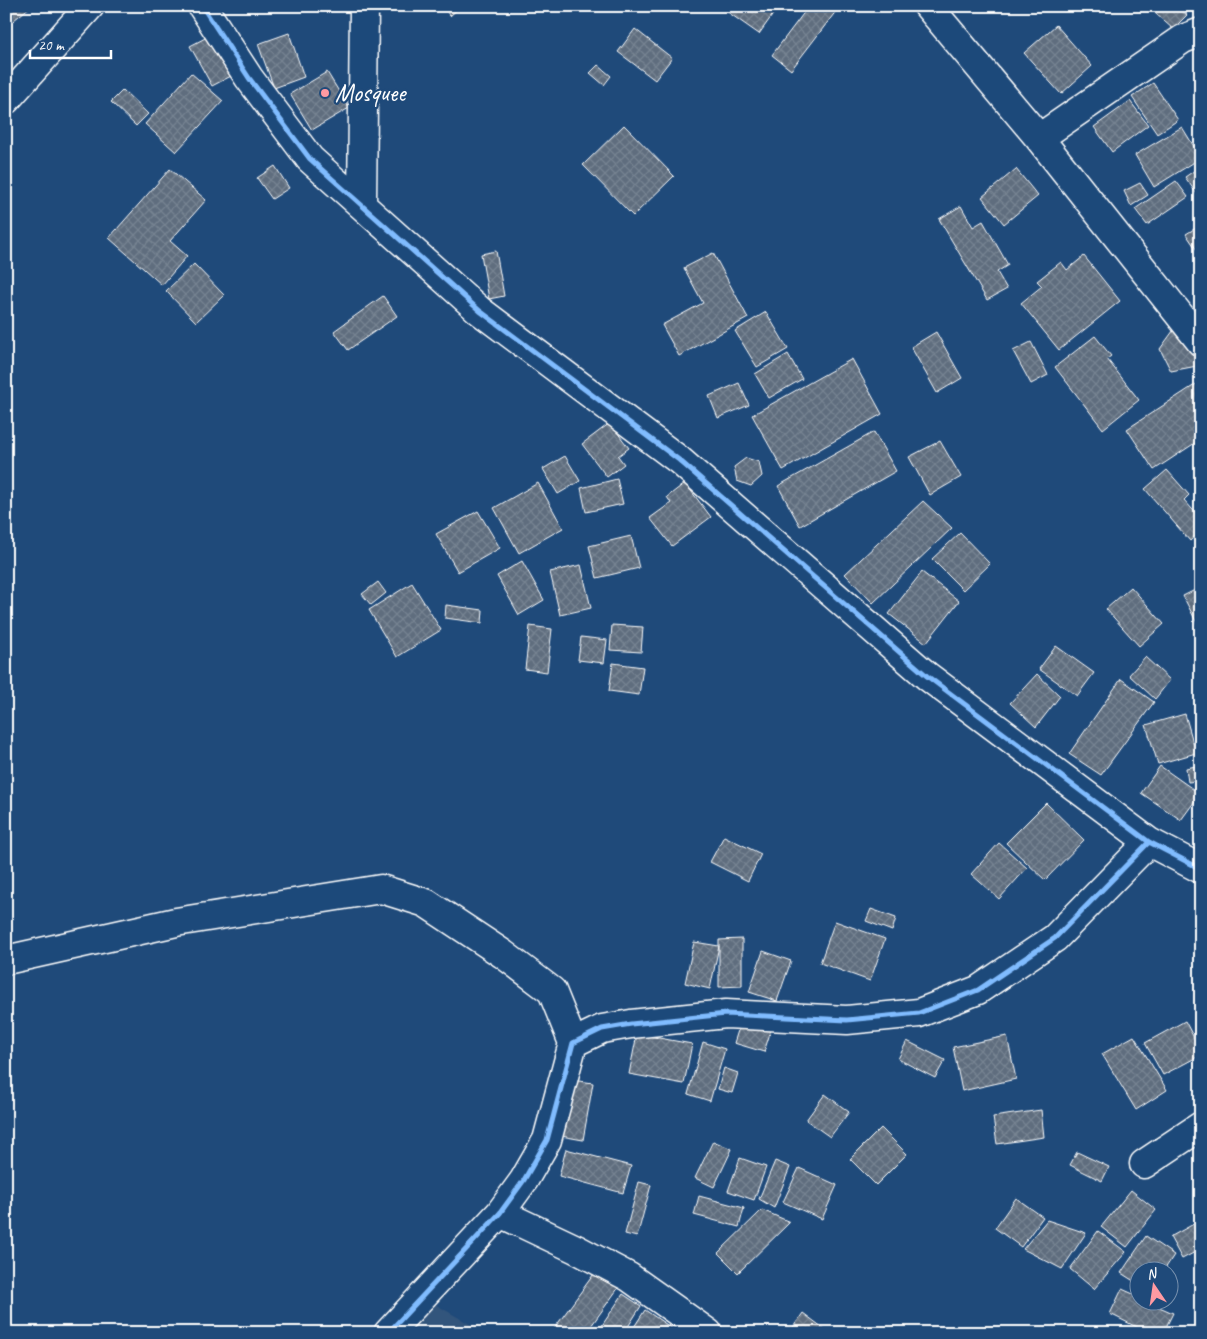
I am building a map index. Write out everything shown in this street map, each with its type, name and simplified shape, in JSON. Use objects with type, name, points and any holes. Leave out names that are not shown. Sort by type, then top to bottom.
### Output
[{"type":"street","points":[[6,100],[90,6]]},
{"type":"street","points":[[202,6],[249,78],[310,159],[480,311],[679,460],[927,676],[1149,842],[1201,869]]},
{"type":"street","points":[[362,204],[364,6]]},
{"type":"street","points":[[928,6],[1039,138],[1201,342]]},
{"type":"street","points":[[1039,138],[1183,39],[1201,32]]},
{"type":"street","points":[[573,1043],[602,1029],[726,1014],[847,1020],[919,1013],[978,990],[1055,938],[1149,842]]},
{"type":"street","points":[[6,960],[176,922],[381,889],[426,903],[503,954],[552,991],[573,1043],[547,1140],[524,1180],[500,1213],[388,1333]]},
{"type":"street","points":[[1144,1164],[1201,1126]]},
{"type":"street","points":[[500,1213],[576,1249],[629,1277],[708,1333]]},
{"type":"shaded area","points":[[428,1300],[485,1333],[402,1333]]},
{"type":"building","points":[[6,6],[31,6],[8,25],[6,23]]},
{"type":"building","points":[[442,6],[461,6],[450,16]]},
{"type":"building","points":[[719,6],[779,6],[759,34]]},
{"type":"building","points":[[809,6],[840,6],[791,70],[772,55]]},
{"type":"building","points":[[1147,6],[1177,6],[1187,15],[1173,29]]},
{"type":"building","points":[[1056,25],[1092,66],[1061,94],[1024,53]]},
{"type":"building","points":[[635,29],[672,58],[655,80],[618,52]]},
{"type":"building","points":[[289,33],[304,77],[274,88],[258,44]]},
{"type":"building","points":[[211,35],[233,75],[212,86],[190,46]]},
{"type":"building","points":[[598,65],[611,76],[604,85],[590,73]]},
{"type":"building","points":[[327,72],[349,108],[312,130],[290,94]]},
{"type":"building","points":[[191,73],[223,101],[176,152],[145,124]]},
{"type":"building","points":[[1153,83],[1178,120],[1157,134],[1132,97]]},
{"type":"building","points":[[123,90],[148,114],[136,126],[111,102]]},
{"type":"building","points":[[1130,101],[1148,125],[1112,152],[1094,127]]},
{"type":"building","points":[[624,125],[674,176],[633,216],[583,165]]},
{"type":"building","points":[[1182,127],[1201,158],[1154,187],[1135,155]]},
{"type":"building","points":[[275,166],[289,188],[272,199],[257,178]]},
{"type":"building","points":[[1201,166],[1201,200],[1185,177]]},
{"type":"building","points":[[170,169],[206,200],[170,241],[187,256],[162,285],[109,238]]},
{"type":"building","points":[[1016,169],[1038,196],[1004,224],[982,197]]},
{"type":"building","points":[[1176,181],[1188,197],[1147,225],[1135,209]]},
{"type":"building","points":[[1140,183],[1148,195],[1131,206],[1124,191]]},
{"type":"building","points":[[961,206],[973,227],[983,221],[1008,265],[997,272],[1007,289],[987,300],[939,219]]},
{"type":"building","points":[[1201,225],[1201,256],[1186,234]]},
{"type":"building","points":[[496,251],[504,296],[489,299],[481,254]]},
{"type":"building","points":[[713,253],[748,318],[679,356],[662,325],[703,303],[684,268]]},
{"type":"building","points":[[1084,256],[1120,301],[1059,350],[1021,303],[1042,286],[1037,281],[1061,262],[1067,270]]},
{"type":"building","points":[[194,264],[224,295],[196,322],[166,291]]},
{"type":"building","points":[[383,296],[397,316],[348,350],[334,331]]},
{"type":"building","points":[[766,312],[788,349],[757,367],[735,331]]},
{"type":"building","points":[[1176,327],[1194,341],[1197,366],[1171,371],[1160,349]]},
{"type":"building","points":[[936,332],[962,378],[937,393],[911,347]]},
{"type":"building","points":[[1095,336],[1111,356],[1107,359],[1139,400],[1103,429],[1055,367]]},
{"type":"building","points":[[1031,342],[1048,375],[1031,384],[1013,351]]},
{"type":"building","points":[[788,354],[802,379],[769,398],[755,374]]},
{"type":"building","points":[[852,359],[882,414],[783,470],[752,415]]},
{"type":"building","points":[[1201,381],[1201,439],[1154,470],[1127,429]]},
{"type":"building","points":[[739,383],[749,405],[718,418],[709,396]]},
{"type":"building","points":[[610,423],[629,448],[618,456],[624,464],[607,477],[582,444]]},
{"type":"building","points":[[874,432],[896,471],[800,526],[778,486]]},
{"type":"building","points":[[940,441],[961,477],[930,495],[909,457]]},
{"type":"building","points":[[565,456],[580,481],[558,494],[543,469]]},
{"type":"building","points":[[746,458],[759,462],[762,476],[751,486],[737,481],[734,467]]},
{"type":"building","points":[[1167,470],[1189,495],[1184,500],[1201,519],[1201,531],[1190,541],[1145,489]]},
{"type":"building","points":[[617,479],[623,504],[586,512],[581,488]]},
{"type":"building","points":[[538,483],[563,528],[519,553],[494,508]]},
{"type":"building","points":[[685,483],[711,517],[672,546],[650,518],[671,503],[667,497]]},
{"type":"building","points":[[923,501],[952,528],[873,603],[845,574]]},
{"type":"building","points":[[478,511],[500,548],[458,572],[436,534]]},
{"type":"building","points":[[960,533],[990,564],[963,590],[932,559]]},
{"type":"building","points":[[631,536],[639,568],[597,578],[589,546]]},
{"type":"building","points":[[522,561],[544,600],[519,615],[497,576]]},
{"type":"building","points":[[581,565],[591,608],[560,615],[550,572]]},
{"type":"building","points":[[922,572],[959,601],[926,643],[889,614]]},
{"type":"building","points":[[378,582],[386,593],[371,605],[362,594]]},
{"type":"building","points":[[412,583],[441,630],[397,657],[369,610]]},
{"type":"building","points":[[1131,587],[1164,624],[1139,646],[1106,609]]},
{"type":"building","points":[[1201,587],[1201,626],[1199,627],[1183,596]]},
{"type":"building","points":[[446,605],[483,610],[482,623],[445,618]]},
{"type":"building","points":[[612,625],[643,627],[641,652],[610,650]]},
{"type":"building","points":[[530,626],[552,629],[547,672],[525,669]]},
{"type":"building","points":[[581,637],[607,640],[604,663],[578,660]]},
{"type":"building","points":[[1056,646],[1094,673],[1077,696],[1039,669]]},
{"type":"building","points":[[1145,657],[1170,680],[1155,699],[1129,675]]},
{"type":"building","points":[[613,663],[643,667],[639,695],[609,691]]},
{"type":"building","points":[[1037,674],[1060,696],[1036,727],[1010,703]]},
{"type":"building","points":[[1121,679],[1154,702],[1101,775],[1069,754]]},
{"type":"building","points":[[1185,714],[1196,753],[1158,764],[1146,725]]},
{"type":"building","points":[[1160,766],[1200,794],[1181,820],[1141,793]]},
{"type":"building","points":[[1196,766],[1198,781],[1188,782],[1186,768]]},
{"type":"building","points":[[1046,803],[1084,840],[1045,880],[1006,843]]},
{"type":"building","points":[[724,836],[761,854],[748,881],[710,862]]},
{"type":"building","points":[[999,843],[1027,868],[999,899],[971,874]]},
{"type":"building","points":[[871,909],[896,918],[892,931],[866,921]]},
{"type":"building","points":[[835,921],[885,939],[870,981],[820,963]]},
{"type":"building","points":[[742,939],[742,986],[719,987],[719,940]]},
{"type":"building","points":[[694,942],[719,946],[710,989],[685,983]]},
{"type":"building","points":[[763,951],[791,961],[777,1001],[749,992]]},
{"type":"building","points":[[742,1018],[772,1027],[764,1052],[734,1043]]},
{"type":"building","points":[[1185,1021],[1201,1051],[1201,1055],[1163,1075],[1145,1043]]},
{"type":"building","points":[[637,1034],[692,1044],[684,1084],[629,1074]]},
{"type":"building","points":[[1007,1036],[1016,1079],[962,1091],[953,1047]]},
{"type":"building","points":[[1134,1036],[1167,1090],[1136,1110],[1102,1054]]},
{"type":"building","points":[[907,1041],[945,1060],[935,1078],[898,1059]]},
{"type":"building","points":[[703,1042],[725,1049],[710,1101],[688,1094]]},
{"type":"building","points":[[724,1068],[738,1073],[732,1093],[718,1089]]},
{"type":"building","points":[[572,1080],[593,1083],[583,1140],[561,1136]]},
{"type":"building","points":[[825,1094],[849,1112],[830,1137],[806,1120]]},
{"type":"building","points":[[1041,1110],[1044,1137],[997,1144],[993,1117]]},
{"type":"building","points":[[881,1128],[907,1154],[876,1185],[850,1159]]},
{"type":"building","points":[[713,1141],[732,1149],[714,1187],[695,1178]]},
{"type":"building","points":[[566,1149],[631,1166],[623,1193],[559,1176]]},
{"type":"building","points":[[1077,1152],[1109,1167],[1102,1181],[1070,1165]]},
{"type":"building","points":[[740,1158],[766,1167],[754,1200],[728,1191]]},
{"type":"building","points":[[775,1161],[790,1167],[774,1208],[759,1199]]},
{"type":"building","points":[[799,1168],[837,1185],[822,1219],[783,1202]]},
{"type":"building","points":[[639,1182],[651,1185],[637,1237],[625,1234]]},
{"type":"building","points":[[1131,1190],[1156,1210],[1127,1247],[1101,1227]]},
{"type":"building","points":[[699,1196],[744,1208],[739,1227],[694,1215]]},
{"type":"building","points":[[1016,1198],[1043,1217],[1021,1247],[995,1228]]},
{"type":"building","points":[[762,1210],[790,1222],[738,1273],[718,1253]]},
{"type":"building","points":[[1047,1220],[1086,1233],[1062,1269],[1023,1249]]},
{"type":"building","points":[[1201,1220],[1201,1249],[1182,1259],[1170,1237]]},
{"type":"building","points":[[1098,1231],[1126,1252],[1094,1289],[1070,1269]]},
{"type":"building","points":[[1146,1236],[1174,1255],[1169,1262],[1130,1262],[1130,1279],[1121,1273]]},
{"type":"building","points":[[596,1271],[619,1287],[586,1333],[551,1333]]},
{"type":"building","points":[[1122,1289],[1130,1293],[1130,1312],[1173,1313],[1163,1333],[1149,1333],[1110,1314]]},
{"type":"building","points":[[623,1294],[641,1306],[624,1333],[597,1333]]},
{"type":"building","points":[[645,1310],[673,1329],[671,1333],[644,1333],[634,1327]]},
{"type":"building","points":[[803,1313],[830,1333],[789,1333]]},
{"type":"cycle path","points":[[202,6],[249,78],[310,159],[480,311],[679,460],[927,676],[1149,842],[1201,869]]},
{"type":"cycle path","points":[[388,1333],[500,1213],[524,1180],[547,1140],[573,1043],[602,1029],[726,1014],[847,1020],[919,1013],[978,990],[1055,938],[1149,842]]},
{"type":"place","name":"Mosquee","points":[[325,93]]}]
